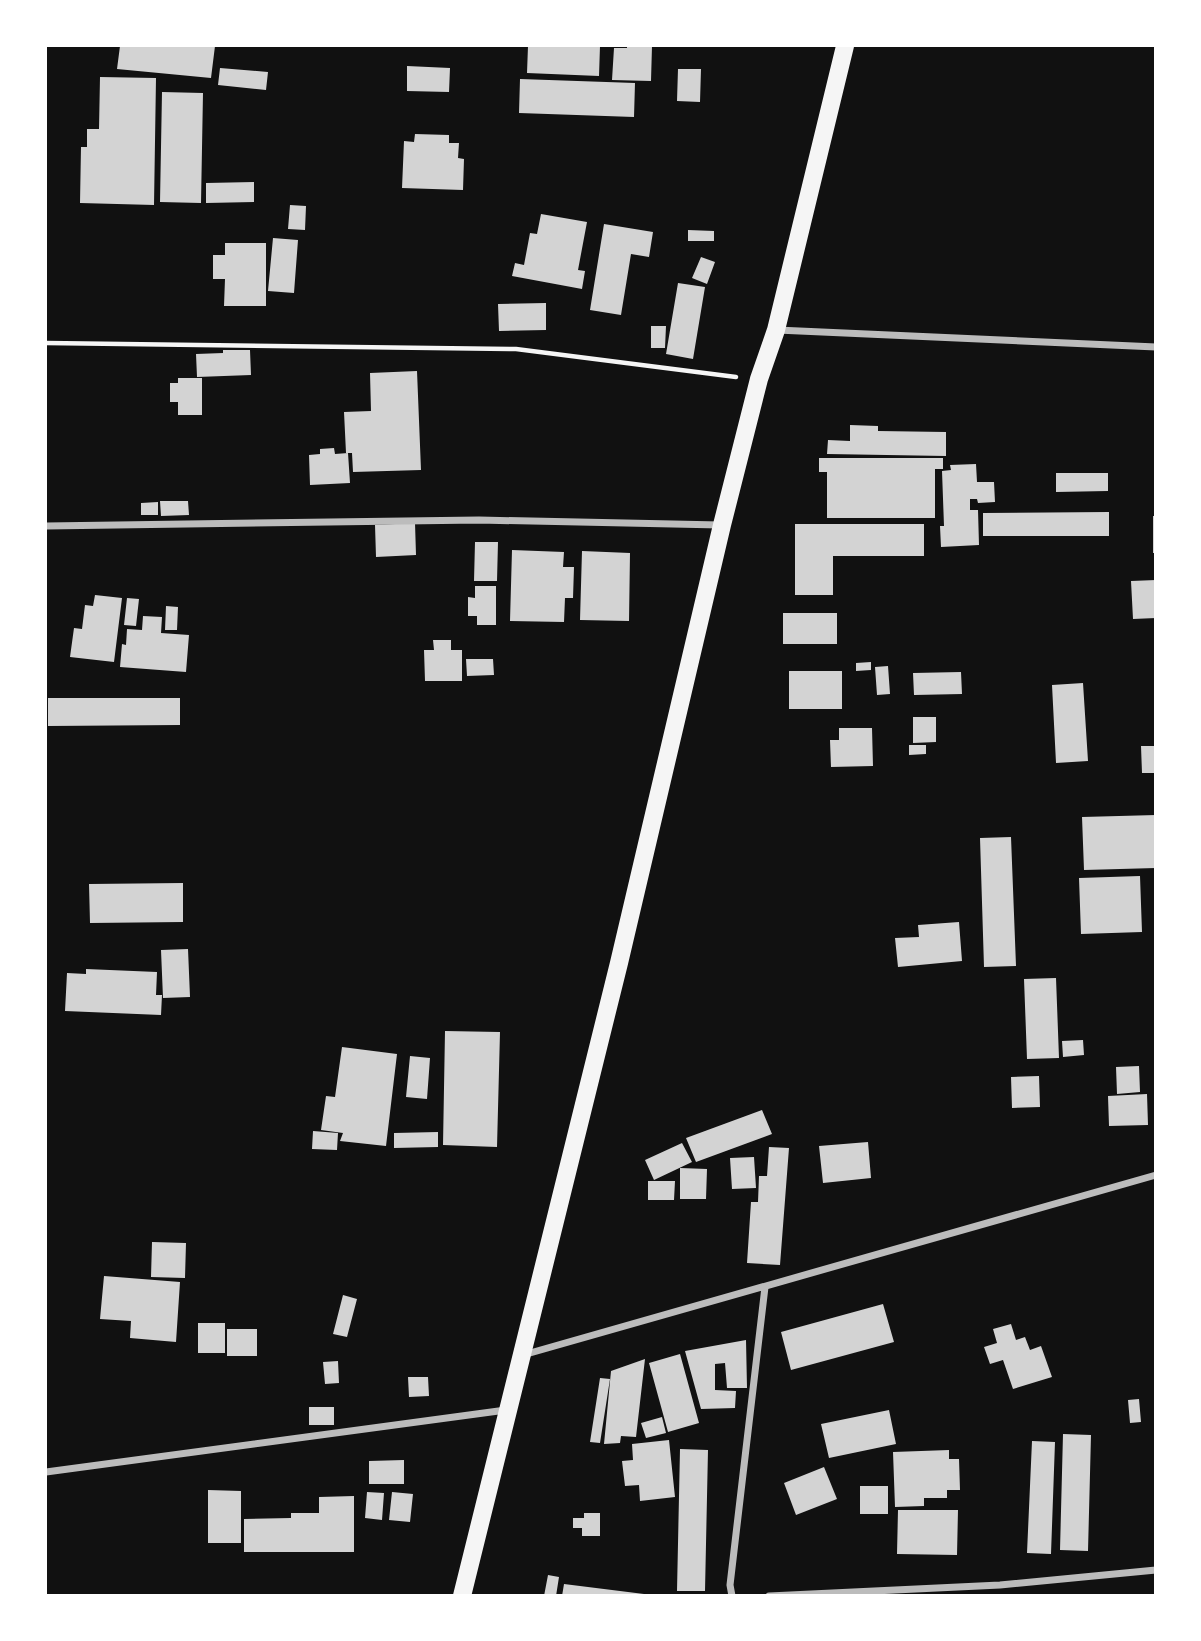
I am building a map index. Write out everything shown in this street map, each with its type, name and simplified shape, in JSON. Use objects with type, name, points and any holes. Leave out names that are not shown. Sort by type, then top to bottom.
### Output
[{"type":"main road","points":[[462,1595],[619,963],[722,524],[776,330],[845,46]]},
{"type":"street","points":[[776,330],[1156,347]]},
{"type":"street","points":[[46,526],[479,520],[722,524]]},
{"type":"street","points":[[522,1355],[1156,1175]]},
{"type":"street","points":[[732,1595],[730,1585],[765,1287]]},
{"type":"street","points":[[46,1472],[508,1410]]},
{"type":"street","points":[[769,1595],[1000,1585],[1156,1570]]},
{"type":"path","points":[[46,343],[516,349],[760,380]]},
{"type":"building","points":[[120,46],[215,46],[211,78],[117,69]]},
{"type":"building","points":[[528,46],[600,46],[599,76],[527,73]]},
{"type":"building","points":[[652,46],[651,81],[612,80],[614,48]]},
{"type":"building","points":[[407,66],[450,68],[449,92],[407,91]]},
{"type":"building","points":[[220,68],[268,72],[266,90],[218,85]]},
{"type":"building","points":[[678,69],[701,69],[700,102],[677,101]]},
{"type":"building","points":[[100,77],[156,78],[154,205],[80,203],[81,147],[87,147],[87,129],[99,129]]},
{"type":"building","points":[[520,79],[635,83],[634,117],[519,113]]},
{"type":"building","points":[[162,92],[203,93],[201,203],[160,202]]},
{"type":"building","points":[[415,134],[449,135],[449,143],[459,143],[458,158],[464,159],[463,190],[402,188],[404,141],[414,142]]},
{"type":"building","points":[[254,182],[254,202],[206,203],[206,183]]},
{"type":"building","points":[[290,205],[306,206],[305,230],[288,229]]},
{"type":"building","points":[[541,214],[587,222],[578,270],[585,271],[582,289],[512,276],[515,263],[524,265],[530,233],[537,234]]},
{"type":"building","points":[[604,224],[653,232],[649,257],[631,254],[621,315],[590,310]]},
{"type":"building","points":[[688,230],[714,231],[714,241],[688,241]]},
{"type":"building","points":[[273,238],[298,240],[294,293],[268,291]]},
{"type":"building","points":[[225,243],[266,243],[266,306],[224,306],[225,279],[213,279],[213,255],[225,255]]},
{"type":"building","points":[[701,257],[715,262],[707,284],[692,278]]},
{"type":"building","points":[[678,283],[705,287],[693,359],[666,354]]},
{"type":"building","points":[[546,303],[546,330],[499,331],[498,304]]},
{"type":"building","points":[[651,326],[666,326],[665,348],[651,348]]},
{"type":"building","points":[[223,350],[250,350],[251,375],[197,377],[196,354],[223,353]]},
{"type":"building","points":[[417,371],[421,470],[353,472],[352,453],[346,453],[344,412],[371,411],[370,373]]},
{"type":"building","points":[[178,378],[202,378],[202,415],[178,415],[178,402],[170,402],[170,383],[178,383]]},
{"type":"building","points":[[850,425],[878,426],[878,431],[946,432],[946,456],[827,454],[828,440],[850,441]]},
{"type":"building","points":[[334,448],[335,454],[348,453],[350,483],[310,485],[309,455],[320,454],[320,449]]},
{"type":"building","points":[[819,458],[943,458],[943,469],[935,469],[935,518],[827,518],[827,472],[819,472]]},
{"type":"building","points":[[976,464],[977,482],[994,482],[995,502],[978,503],[977,499],[970,499],[970,510],[978,510],[979,545],[941,547],[940,526],[944,526],[942,471],[951,470],[950,465]]},
{"type":"building","points":[[1056,473],[1108,473],[1108,491],[1056,492]]},
{"type":"building","points":[[160,501],[188,501],[189,515],[161,516]]},
{"type":"building","points":[[158,502],[158,515],[141,515],[141,503]]},
{"type":"building","points":[[1109,512],[1109,536],[983,536],[983,513]]},
{"type":"building","points":[[1153,516],[1156,516],[1156,553],[1153,553]]},
{"type":"building","points":[[415,523],[416,555],[376,557],[375,525]]},
{"type":"building","points":[[795,524],[924,524],[924,556],[833,556],[833,595],[795,595]]},
{"type":"building","points":[[475,542],[498,542],[497,581],[474,581]]},
{"type":"building","points":[[512,550],[564,552],[563,567],[574,567],[573,598],[565,598],[564,622],[510,621]]},
{"type":"building","points":[[582,551],[630,553],[629,621],[580,620]]},
{"type":"building","points":[[1156,580],[1156,618],[1133,619],[1131,581]]},
{"type":"building","points":[[475,586],[496,586],[496,625],[477,625],[477,616],[468,616],[468,597],[475,598]]},
{"type":"building","points":[[95,595],[122,598],[114,662],[70,657],[74,628],[82,629],[85,605],[93,606]]},
{"type":"building","points":[[127,598],[139,599],[136,626],[124,625]]},
{"type":"building","points":[[166,606],[178,607],[177,630],[165,630]]},
{"type":"building","points":[[783,613],[837,613],[837,644],[783,644]]},
{"type":"building","points":[[143,616],[162,617],[161,633],[189,635],[186,672],[120,667],[122,644],[126,645],[127,629],[142,630]]},
{"type":"building","points":[[433,640],[451,640],[451,650],[462,650],[462,681],[425,681],[424,650],[434,650]]},
{"type":"building","points":[[466,659],[493,659],[494,675],[467,676]]},
{"type":"building","points":[[871,662],[871,670],[856,671],[856,663]]},
{"type":"building","points":[[888,666],[890,694],[877,695],[875,667]]},
{"type":"building","points":[[789,671],[842,671],[842,709],[789,709]]},
{"type":"building","points":[[961,672],[962,694],[914,695],[913,673]]},
{"type":"building","points":[[1083,683],[1088,761],[1056,763],[1052,685]]},
{"type":"building","points":[[48,698],[180,698],[180,725],[48,726]]},
{"type":"building","points":[[913,717],[936,717],[936,742],[913,743]]},
{"type":"building","points":[[839,728],[872,728],[873,766],[831,767],[830,740],[839,740]]},
{"type":"building","points":[[909,745],[926,745],[926,754],[909,755]]},
{"type":"building","points":[[1141,746],[1156,746],[1156,773],[1142,773]]},
{"type":"building","points":[[1156,815],[1156,868],[1084,870],[1082,817]]},
{"type":"building","points":[[1011,837],[1016,966],[984,967],[980,838]]},
{"type":"building","points":[[1140,876],[1142,932],[1081,934],[1079,878]]},
{"type":"building","points":[[183,883],[183,922],[90,923],[89,884]]},
{"type":"building","points":[[959,922],[962,961],[898,967],[895,938],[919,937],[918,925]]},
{"type":"building","points":[[188,949],[190,997],[163,998],[161,950]]},
{"type":"building","points":[[86,969],[157,972],[156,995],[162,995],[161,1015],[65,1011],[67,973],[86,974]]},
{"type":"building","points":[[1056,978],[1059,1058],[1027,1059],[1024,979]]},
{"type":"building","points":[[445,1031],[500,1032],[497,1147],[443,1145]]},
{"type":"building","points":[[1083,1040],[1084,1055],[1063,1057],[1062,1041]]},
{"type":"building","points":[[342,1047],[397,1054],[386,1146],[340,1141],[343,1133],[321,1130],[326,1096],[335,1097]]},
{"type":"building","points":[[410,1056],[430,1058],[427,1099],[406,1097]]},
{"type":"building","points":[[1139,1066],[1140,1092],[1117,1094],[1116,1067]]},
{"type":"building","points":[[1039,1076],[1040,1107],[1012,1108],[1011,1077]]},
{"type":"building","points":[[1147,1094],[1148,1125],[1109,1126],[1108,1096]]},
{"type":"building","points":[[762,1110],[772,1134],[696,1162],[686,1138]]},
{"type":"building","points":[[313,1131],[338,1133],[337,1150],[312,1149]]},
{"type":"building","points":[[438,1132],[438,1147],[394,1148],[394,1133]]},
{"type":"building","points":[[868,1142],[871,1178],[823,1183],[819,1146]]},
{"type":"building","points":[[682,1143],[692,1162],[654,1180],[645,1160]]},
{"type":"building","points":[[769,1147],[789,1148],[780,1265],[747,1263],[751,1202],[758,1202],[759,1176],[767,1176]]},
{"type":"building","points":[[754,1157],[756,1188],[732,1189],[730,1158]]},
{"type":"building","points":[[680,1168],[707,1169],[706,1199],[680,1199]]},
{"type":"building","points":[[648,1181],[675,1181],[674,1200],[648,1200]]},
{"type":"building","points":[[152,1242],[186,1243],[185,1278],[151,1277]]},
{"type":"building","points":[[104,1276],[180,1282],[176,1342],[130,1338],[131,1321],[100,1319]]},
{"type":"building","points":[[343,1295],[357,1299],[347,1337],[333,1334]]},
{"type":"building","points":[[883,1304],[894,1342],[791,1370],[781,1332]]},
{"type":"building","points":[[198,1323],[225,1323],[225,1353],[198,1353]]},
{"type":"building","points":[[1011,1324],[1016,1340],[1025,1337],[1030,1350],[1041,1346],[1052,1377],[1013,1389],[1003,1360],[990,1364],[984,1347],[997,1343],[993,1329]]},
{"type":"building","points":[[227,1329],[257,1329],[257,1356],[227,1356]]},
{"type":"building","points":[[746,1340],[747,1388],[727,1388],[725,1363],[715,1364],[715,1390],[736,1391],[735,1408],[701,1409],[685,1351]]},
{"type":"building","points":[[680,1354],[699,1423],[668,1432],[649,1363]]},
{"type":"building","points":[[645,1359],[636,1437],[621,1436],[620,1443],[604,1444],[611,1371]]},
{"type":"building","points":[[338,1361],[339,1383],[325,1384],[323,1362]]},
{"type":"building","points":[[408,1377],[428,1377],[429,1396],[409,1397]]},
{"type":"building","points":[[600,1378],[610,1379],[600,1443],[590,1442]]},
{"type":"building","points":[[1139,1399],[1141,1422],[1130,1423],[1128,1400]]},
{"type":"building","points":[[309,1407],[334,1407],[334,1425],[309,1425]]},
{"type":"building","points":[[889,1410],[896,1444],[829,1458],[821,1424]]},
{"type":"building","points":[[662,1417],[666,1433],[646,1438],[641,1423]]},
{"type":"building","points":[[1063,1434],[1091,1435],[1088,1551],[1060,1550]]},
{"type":"building","points":[[669,1440],[675,1497],[640,1501],[639,1485],[625,1486],[622,1461],[633,1460],[632,1444]]},
{"type":"building","points":[[1032,1441],[1055,1442],[1051,1554],[1027,1553]]},
{"type":"building","points":[[680,1449],[708,1450],[705,1591],[677,1591]]},
{"type":"building","points":[[949,1450],[949,1459],[959,1459],[960,1490],[947,1490],[947,1498],[924,1498],[924,1506],[895,1507],[893,1452]]},
{"type":"building","points":[[404,1460],[404,1484],[369,1484],[369,1461]]},
{"type":"building","points":[[824,1467],[837,1499],[796,1515],[784,1483]]},
{"type":"building","points":[[860,1486],[888,1486],[888,1514],[860,1514]]},
{"type":"building","points":[[208,1490],[241,1491],[241,1543],[208,1543]]},
{"type":"building","points":[[367,1492],[384,1493],[382,1520],[365,1518]]},
{"type":"building","points":[[392,1492],[413,1494],[410,1522],[389,1520]]},
{"type":"building","points":[[354,1496],[354,1552],[244,1552],[244,1519],[291,1518],[291,1513],[319,1513],[319,1497]]},
{"type":"building","points":[[898,1510],[958,1510],[957,1555],[897,1554]]},
{"type":"building","points":[[584,1513],[600,1513],[600,1536],[582,1536],[582,1528],[573,1528],[573,1518],[584,1518]]},
{"type":"building","points":[[548,1575],[559,1577],[556,1596],[544,1596]]},
{"type":"building","points":[[564,1584],[644,1594],[644,1596],[562,1596]]}]
